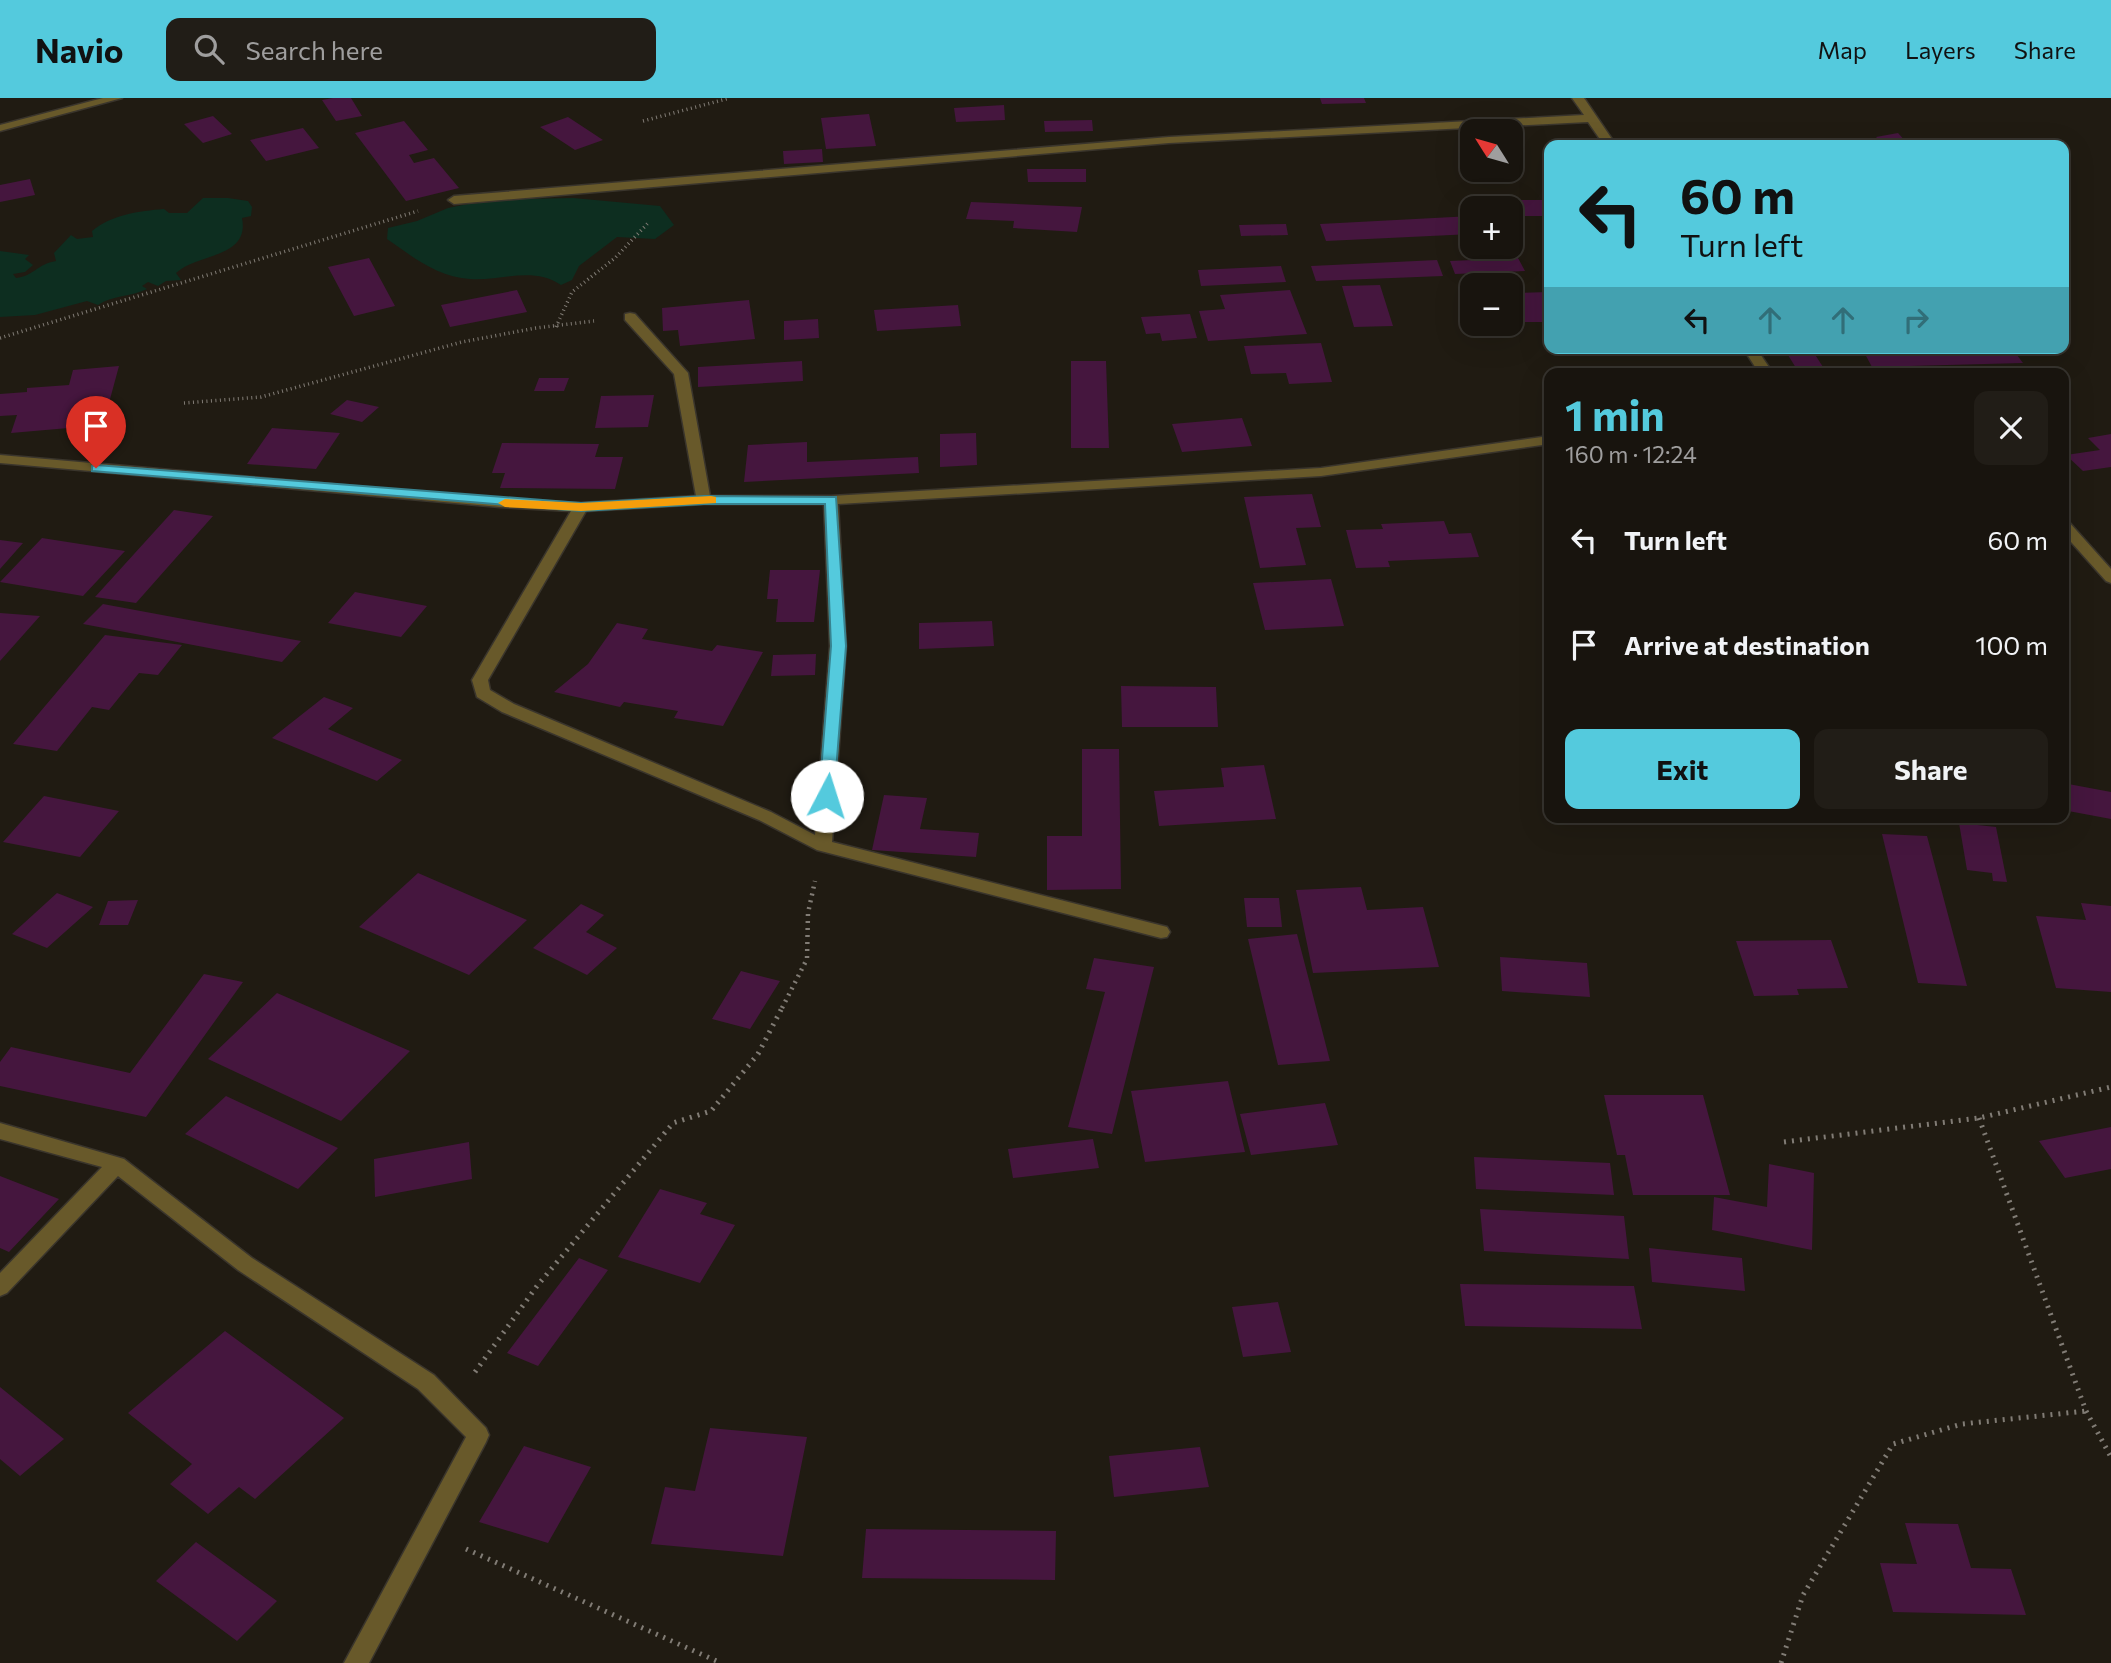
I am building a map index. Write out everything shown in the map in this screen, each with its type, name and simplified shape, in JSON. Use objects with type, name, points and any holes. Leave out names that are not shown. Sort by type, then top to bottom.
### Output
[{"type":"street","points":[[0,128],[116,98]]},
{"type":"street","points":[[1578,98],[1606,140]]},
{"type":"street","points":[[454,200],[1169,140],[1591,118]]},
{"type":"street","points":[[630,317],[681,373],[704,500]]},
{"type":"street","points":[[0,459],[487,502],[581,507],[704,500],[831,500],[1321,472],[1544,441]]},
{"type":"street","points":[[823,846],[838,646],[831,500]]},
{"type":"street","points":[[581,507],[480,680],[483,693],[521,713],[765,816],[823,846],[1161,932]]},
{"type":"street","points":[[2069,531],[2111,578]]},
{"type":"street","points":[[0,1131],[117,1164],[245,1264],[426,1382],[478,1435],[356,1663]]},
{"type":"street","points":[[0,1287],[117,1164]]},
{"type":"path","points":[[643,121],[730,98]]},
{"type":"path","points":[[0,338],[454,200]]},
{"type":"path","points":[[556,327],[569,293],[598,268],[616,257],[651,220]]},
{"type":"path","points":[[184,403],[261,397],[462,342],[630,317]]},
{"type":"path","points":[[450,1407],[537,1286],[673,1123],[712,1111],[758,1054],[807,959],[808,913],[823,846]]},
{"type":"path","points":[[1784,1142],[1979,1118],[2111,1087]]},
{"type":"path","points":[[1979,1118],[2085,1411],[2111,1457]]},
{"type":"path","points":[[1781,1663],[1803,1595],[1893,1444],[1962,1424],[2085,1411]]},
{"type":"path","points":[[427,1532],[721,1663]]},
{"type":"green space","points":[[203,198],[248,201],[252,207],[251,216],[242,218],[242,231],[238,241],[230,248],[176,273],[181,280],[166,281],[158,286],[148,282],[142,286],[147,289],[109,299],[98,305],[87,301],[35,315],[0,317],[0,251],[29,255],[25,259],[33,265],[25,272],[13,274],[16,278],[22,277],[56,261],[54,253],[71,235],[77,239],[93,237],[92,231],[100,226],[135,213],[164,209],[169,213],[187,213]]},
{"type":"green space","points":[[573,198],[660,206],[674,225],[655,239],[617,237],[579,266],[572,280],[561,285],[550,279],[528,275],[482,279],[458,277],[426,265],[387,239],[388,228],[417,221],[448,208],[521,199]]},
{"type":"building","points":[[351,98],[362,116],[336,121],[322,100]]},
{"type":"building","points":[[1320,98],[1364,98],[1366,103],[1322,104]]},
{"type":"building","points":[[1004,105],[1005,120],[956,122],[954,108]]},
{"type":"building","points":[[869,114],[876,146],[826,149],[821,118]]},
{"type":"building","points":[[213,116],[232,134],[203,143],[184,124]]},
{"type":"building","points":[[568,117],[603,140],[575,150],[540,127]]},
{"type":"building","points":[[1092,120],[1093,131],[1045,132],[1044,121]]},
{"type":"building","points":[[404,121],[428,150],[409,155],[414,163],[434,158],[459,188],[406,201],[355,133]]},
{"type":"building","points":[[303,128],[319,148],[266,161],[250,140]]},
{"type":"building","points":[[1898,133],[1904,140],[1879,140],[1876,137]]},
{"type":"building","points":[[822,149],[823,162],[784,164],[783,151]]},
{"type":"building","points":[[1027,169],[1086,169],[1086,182],[1028,182]]},
{"type":"building","points":[[30,179],[35,195],[0,202],[0,185]]},
{"type":"building","points":[[1523,200],[1544,200],[1544,216],[1523,216]]},
{"type":"building","points":[[971,202],[1082,207],[1077,232],[1013,228],[1014,221],[966,219]]},
{"type":"building","points":[[1460,217],[1460,235],[1326,241],[1320,224]]},
{"type":"building","points":[[1286,224],[1288,235],[1241,236],[1239,225]]},
{"type":"building","points":[[369,258],[395,306],[354,316],[328,267]]},
{"type":"building","points":[[1519,259],[1525,271],[1455,274],[1450,261]]},
{"type":"building","points":[[1437,260],[1443,276],[1316,281],[1311,266]]},
{"type":"building","points":[[1281,266],[1286,282],[1201,286],[1198,270]]},
{"type":"building","points":[[1380,285],[1393,326],[1354,327],[1342,286]]},
{"type":"building","points":[[517,290],[527,312],[450,327],[441,305]]},
{"type":"building","points":[[1290,290],[1307,334],[1208,341],[1199,311],[1225,309],[1220,295]]},
{"type":"building","points":[[1544,292],[1544,322],[1523,322],[1523,293]]},
{"type":"building","points":[[749,300],[755,339],[680,346],[678,330],[663,331],[662,308]]},
{"type":"building","points":[[958,305],[961,326],[877,331],[874,310]]},
{"type":"building","points":[[1190,314],[1197,338],[1162,341],[1160,333],[1146,334],[1141,317]]},
{"type":"building","points":[[818,319],[819,338],[784,340],[784,321]]},
{"type":"building","points":[[1321,343],[1332,382],[1289,384],[1286,373],[1251,374],[1244,346]]},
{"type":"building","points":[[1815,354],[1823,367],[1796,368],[1788,355]]},
{"type":"building","points":[[1865,354],[2016,354],[2023,363],[1872,367]]},
{"type":"building","points":[[802,361],[803,381],[698,387],[698,367]]},
{"type":"building","points":[[1071,361],[1106,361],[1109,448],[1071,448]]},
{"type":"building","points":[[119,366],[103,425],[11,433],[17,415],[0,416],[0,394],[27,392],[27,388],[69,385],[73,370]]},
{"type":"building","points":[[539,378],[569,378],[564,391],[534,391]]},
{"type":"building","points":[[654,395],[648,427],[595,428],[601,396]]},
{"type":"building","points":[[347,400],[379,407],[362,422],[330,414]]},
{"type":"building","points":[[1242,418],[1252,446],[1182,452],[1172,424]]},
{"type":"building","points":[[272,428],[340,433],[316,469],[247,464]]},
{"type":"building","points":[[976,433],[977,465],[940,467],[940,434]]},
{"type":"building","points":[[2111,434],[2111,467],[2083,471],[2069,458],[2069,455],[2100,450],[2088,438]]},
{"type":"building","points":[[807,442],[807,462],[918,457],[919,473],[744,482],[748,445]]},
{"type":"building","points":[[502,443],[599,444],[595,457],[623,457],[615,489],[500,488],[505,473],[492,473]]},
{"type":"building","points":[[1312,494],[1321,527],[1296,528],[1306,565],[1260,568],[1244,497]]},
{"type":"building","points":[[174,510],[213,516],[136,603],[95,597]]},
{"type":"building","points":[[1444,521],[1449,534],[1471,533],[1479,557],[1388,561],[1390,567],[1356,568],[1346,530],[1383,529],[1381,524]]},
{"type":"building","points":[[42,538],[125,551],[83,596],[0,582]]},
{"type":"building","points":[[0,540],[23,543],[0,569]]},
{"type":"building","points":[[770,570],[820,570],[814,622],[776,622],[778,599],[767,599]]},
{"type":"building","points":[[1331,579],[1344,626],[1265,630],[1253,583]]},
{"type":"building","points":[[355,592],[427,606],[401,637],[328,623]]},
{"type":"building","points":[[103,604],[301,641],[282,662],[83,624]]},
{"type":"building","points":[[0,613],[40,616],[0,661]]},
{"type":"building","points":[[992,621],[994,646],[919,649],[919,623]]},
{"type":"building","points":[[617,623],[648,629],[642,639],[712,651],[717,645],[763,652],[723,726],[674,718],[678,711],[624,702],[620,707],[554,692],[588,664]]},
{"type":"building","points":[[105,635],[182,645],[158,675],[139,673],[109,710],[92,707],[57,751],[13,744]]},
{"type":"building","points":[[816,654],[815,675],[771,676],[773,655]]},
{"type":"building","points":[[1121,686],[1216,687],[1218,727],[1122,727]]},
{"type":"building","points":[[324,697],[353,708],[328,729],[402,760],[377,781],[272,738]]},
{"type":"building","points":[[1082,749],[1119,749],[1121,889],[1047,890],[1047,836],[1082,836]]},
{"type":"building","points":[[1264,765],[1276,819],[1159,826],[1154,791],[1224,787],[1221,768]]},
{"type":"building","points":[[2069,784],[2111,792],[2111,819],[2069,811]]},
{"type":"building","points":[[884,795],[927,798],[920,829],[979,833],[976,857],[872,850]]},
{"type":"building","points":[[44,796],[119,811],[80,857],[3,842]]},
{"type":"building","points":[[1959,823],[1996,827],[2007,882],[1993,881],[1992,873],[1967,870]]},
{"type":"building","points":[[1882,834],[1927,836],[1967,986],[1918,983]]},
{"type":"building","points":[[418,873],[527,920],[469,975],[359,927]]},
{"type":"building","points":[[1361,887],[1367,910],[1423,907],[1439,967],[1313,973],[1296,890]]},
{"type":"building","points":[[57,893],[93,907],[47,948],[12,934]]},
{"type":"building","points":[[1244,898],[1279,898],[1282,927],[1247,927]]},
{"type":"building","points":[[138,900],[128,925],[99,925],[108,901]]},
{"type":"building","points":[[2081,903],[2111,906],[2111,992],[2056,988],[2036,916],[2086,920]]},
{"type":"building","points":[[581,904],[604,915],[586,932],[617,948],[587,975],[533,948]]},
{"type":"building","points":[[1297,934],[1330,1061],[1278,1065],[1248,939]]},
{"type":"building","points":[[1831,940],[1848,988],[1797,989],[1799,995],[1754,996],[1736,941]]},
{"type":"building","points":[[1500,957],[1587,963],[1590,997],[1502,991]]},
{"type":"building","points":[[1094,958],[1154,967],[1112,1134],[1068,1127],[1105,992],[1086,989]]},
{"type":"building","points":[[741,971],[780,981],[750,1029],[712,1019]]},
{"type":"building","points":[[204,974],[243,982],[146,1117],[0,1086],[0,1062],[11,1047],[130,1073]]},
{"type":"building","points":[[277,993],[410,1051],[341,1121],[208,1059]]},
{"type":"building","points":[[1228,1081],[1245,1152],[1145,1162],[1131,1091]]},
{"type":"building","points":[[1604,1095],[1703,1095],[1730,1195],[1633,1195],[1625,1155],[1617,1155]]},
{"type":"building","points":[[226,1096],[338,1148],[298,1189],[185,1134]]},
{"type":"building","points":[[1325,1103],[1338,1145],[1251,1155],[1240,1114]]},
{"type":"building","points":[[2111,1127],[2111,1169],[2065,1178],[2039,1141]]},
{"type":"building","points":[[1093,1139],[1099,1168],[1013,1178],[1008,1149]]},
{"type":"building","points":[[469,1142],[472,1179],[375,1197],[374,1159]]},
{"type":"building","points":[[1474,1157],[1610,1163],[1614,1195],[1476,1189]]},
{"type":"building","points":[[1769,1164],[1814,1173],[1812,1250],[1712,1230],[1714,1197],[1767,1207]]},
{"type":"building","points":[[0,1176],[59,1199],[9,1252],[0,1248]]},
{"type":"building","points":[[660,1189],[707,1203],[700,1214],[735,1225],[700,1283],[618,1257]]},
{"type":"building","points":[[1480,1209],[1624,1216],[1629,1259],[1484,1251]]},
{"type":"building","points":[[1649,1248],[1742,1258],[1745,1291],[1652,1282]]},
{"type":"building","points":[[579,1258],[608,1270],[538,1366],[507,1353]]},
{"type":"building","points":[[1460,1284],[1634,1286],[1642,1329],[1465,1326]]},
{"type":"building","points":[[1278,1302],[1291,1352],[1243,1357],[1232,1307]]},
{"type":"building","points":[[225,1331],[344,1418],[255,1499],[239,1487],[208,1514],[170,1484],[192,1464],[128,1413]]},
{"type":"building","points":[[0,1387],[64,1439],[20,1476],[0,1459]]},
{"type":"building","points":[[710,1428],[807,1437],[783,1556],[651,1544],[665,1487],[695,1491]]},
{"type":"building","points":[[524,1446],[591,1467],[548,1543],[479,1522]]},
{"type":"building","points":[[1200,1447],[1209,1487],[1114,1497],[1109,1456]]},
{"type":"building","points":[[1905,1523],[1958,1524],[1971,1568],[2011,1569],[2026,1615],[1893,1612],[1880,1563],[1917,1564]]},
{"type":"building","points":[[866,1529],[1056,1531],[1055,1580],[862,1578]]},
{"type":"building","points":[[196,1542],[277,1601],[237,1641],[156,1581]]},
{"type":"slow traffic","points":[[505,503],[581,507],[711,500]]},
{"type":"route","points":[[96,468],[500,503],[581,507],[704,500],[831,500],[838,646],[827,796]]}]
